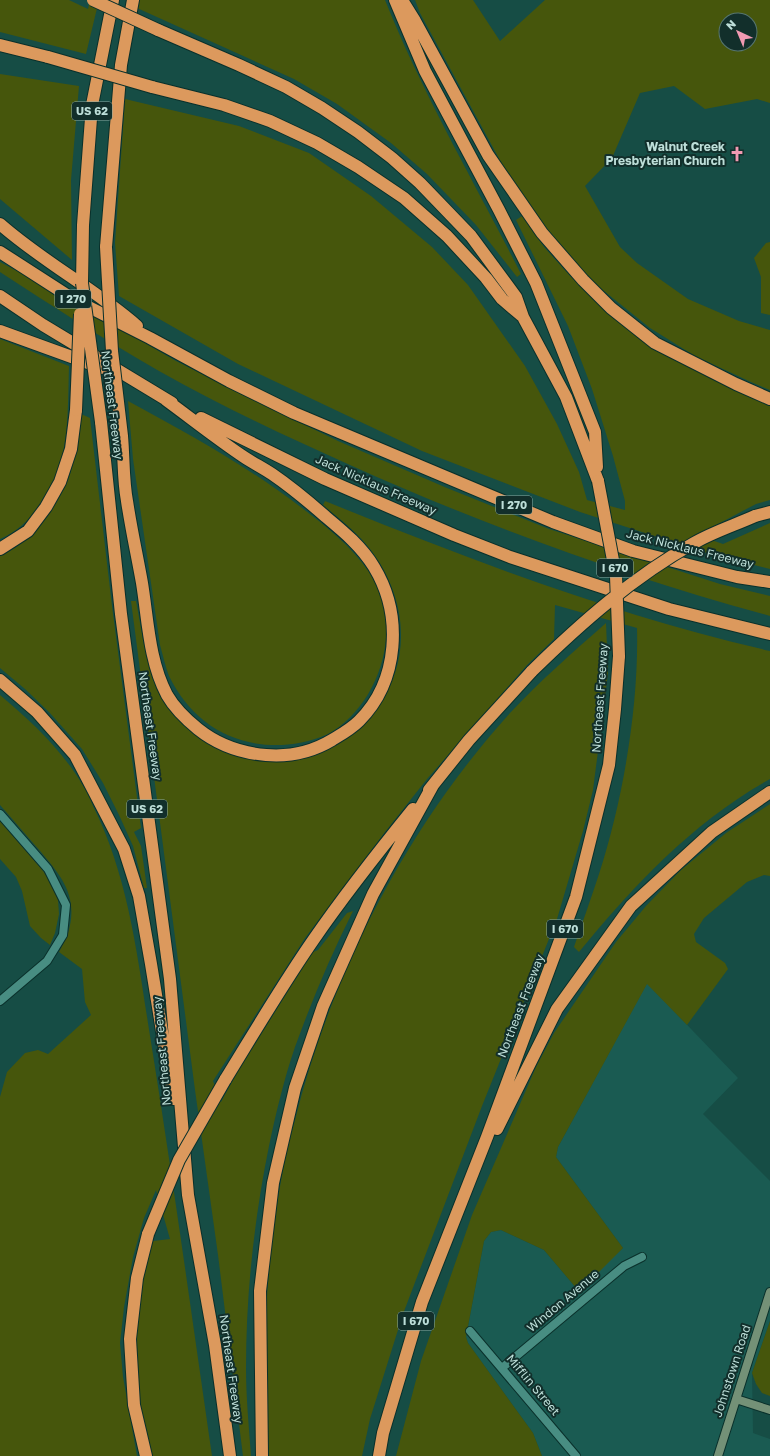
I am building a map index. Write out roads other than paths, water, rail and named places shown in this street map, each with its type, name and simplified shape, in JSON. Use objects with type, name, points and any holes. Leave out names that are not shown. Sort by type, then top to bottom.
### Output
[{"type":"highway","points":[[94,0],[286,87],[346,124],[392,158],[420,183],[471,236],[516,297],[522,317],[566,397],[598,481]]},
{"type":"highway","name":"Northeast Freeway","points":[[113,0],[92,105],[83,225],[82,283],[101,422],[121,614],[170,979],[188,1196],[215,1344],[230,1456]]},
{"type":"highway","points":[[133,0],[121,65],[106,247],[112,351],[122,436],[126,498],[142,582],[150,642],[157,670],[168,697],[184,718],[204,734],[228,747],[251,754],[276,756],[301,754],[324,745],[345,732],[358,721],[371,707],[382,687],[390,662],[394,630],[392,613],[382,581],[364,552],[340,528],[273,475],[243,456],[166,400]]},
{"type":"highway","points":[[395,0],[425,71],[536,283],[595,432],[598,481]]},
{"type":"highway","points":[[402,0],[415,21],[488,156],[542,233],[583,280],[611,308],[655,344],[770,399]]},
{"type":"highway","points":[[0,46],[48,57],[152,87],[224,105],[270,121],[317,143],[358,167],[404,198],[447,236],[486,278],[502,299],[522,317]]},
{"type":"highway","points":[[0,224],[33,251],[122,313],[150,338]]},
{"type":"highway","name":"Jack Nicklaus Freeway","points":[[0,252],[73,299],[150,338],[229,381],[294,413],[553,522],[633,551],[737,576],[770,582]]},
{"type":"highway","points":[[0,549],[28,531],[46,507],[60,482],[71,449],[76,410],[82,283]]},
{"type":"highway","name":"Jack Nicklaus Freeway","points":[[0,296],[43,325],[166,400],[325,479],[454,535],[510,557],[669,609],[770,634]]},
{"type":"highway","points":[[0,330],[127,377]]},
{"type":"highway","name":"Northeast Freeway","points":[[379,1456],[383,1433],[422,1302],[466,1191],[576,897],[609,765],[619,656],[616,576],[598,481]]},
{"type":"highway","points":[[146,1456],[134,1405],[130,1339],[137,1278],[148,1234],[179,1160],[225,1080],[269,1008],[314,939],[374,857],[469,740],[532,670],[571,633],[640,576],[695,542],[755,516],[770,512]]},
{"type":"highway","points":[[0,680],[37,712],[75,755],[124,849],[139,896],[188,1196]]},
{"type":"highway","points":[[262,1456],[260,1291],[273,1183],[295,1088],[323,1006],[370,901],[433,785]]},
{"type":"highway","points":[[466,1191],[557,1009],[631,906],[712,832],[770,792]]},
{"type":"main road","name":"Johnstown Road","points":[[718,1456],[770,1292]]},
{"type":"main road","points":[[736,1399],[770,1410]]},
{"type":"street","points":[[0,814],[48,869],[66,905],[63,935],[47,961],[0,1002]]},
{"type":"street","name":"Windon Avenue","points":[[502,1368],[624,1266],[642,1257]]},
{"type":"street","name":"Mifflin Street","points":[[470,1331],[576,1456]]},
{"type":"place","name":"Walnut Creek Presbyterian Church","points":[[737,154]]}]
